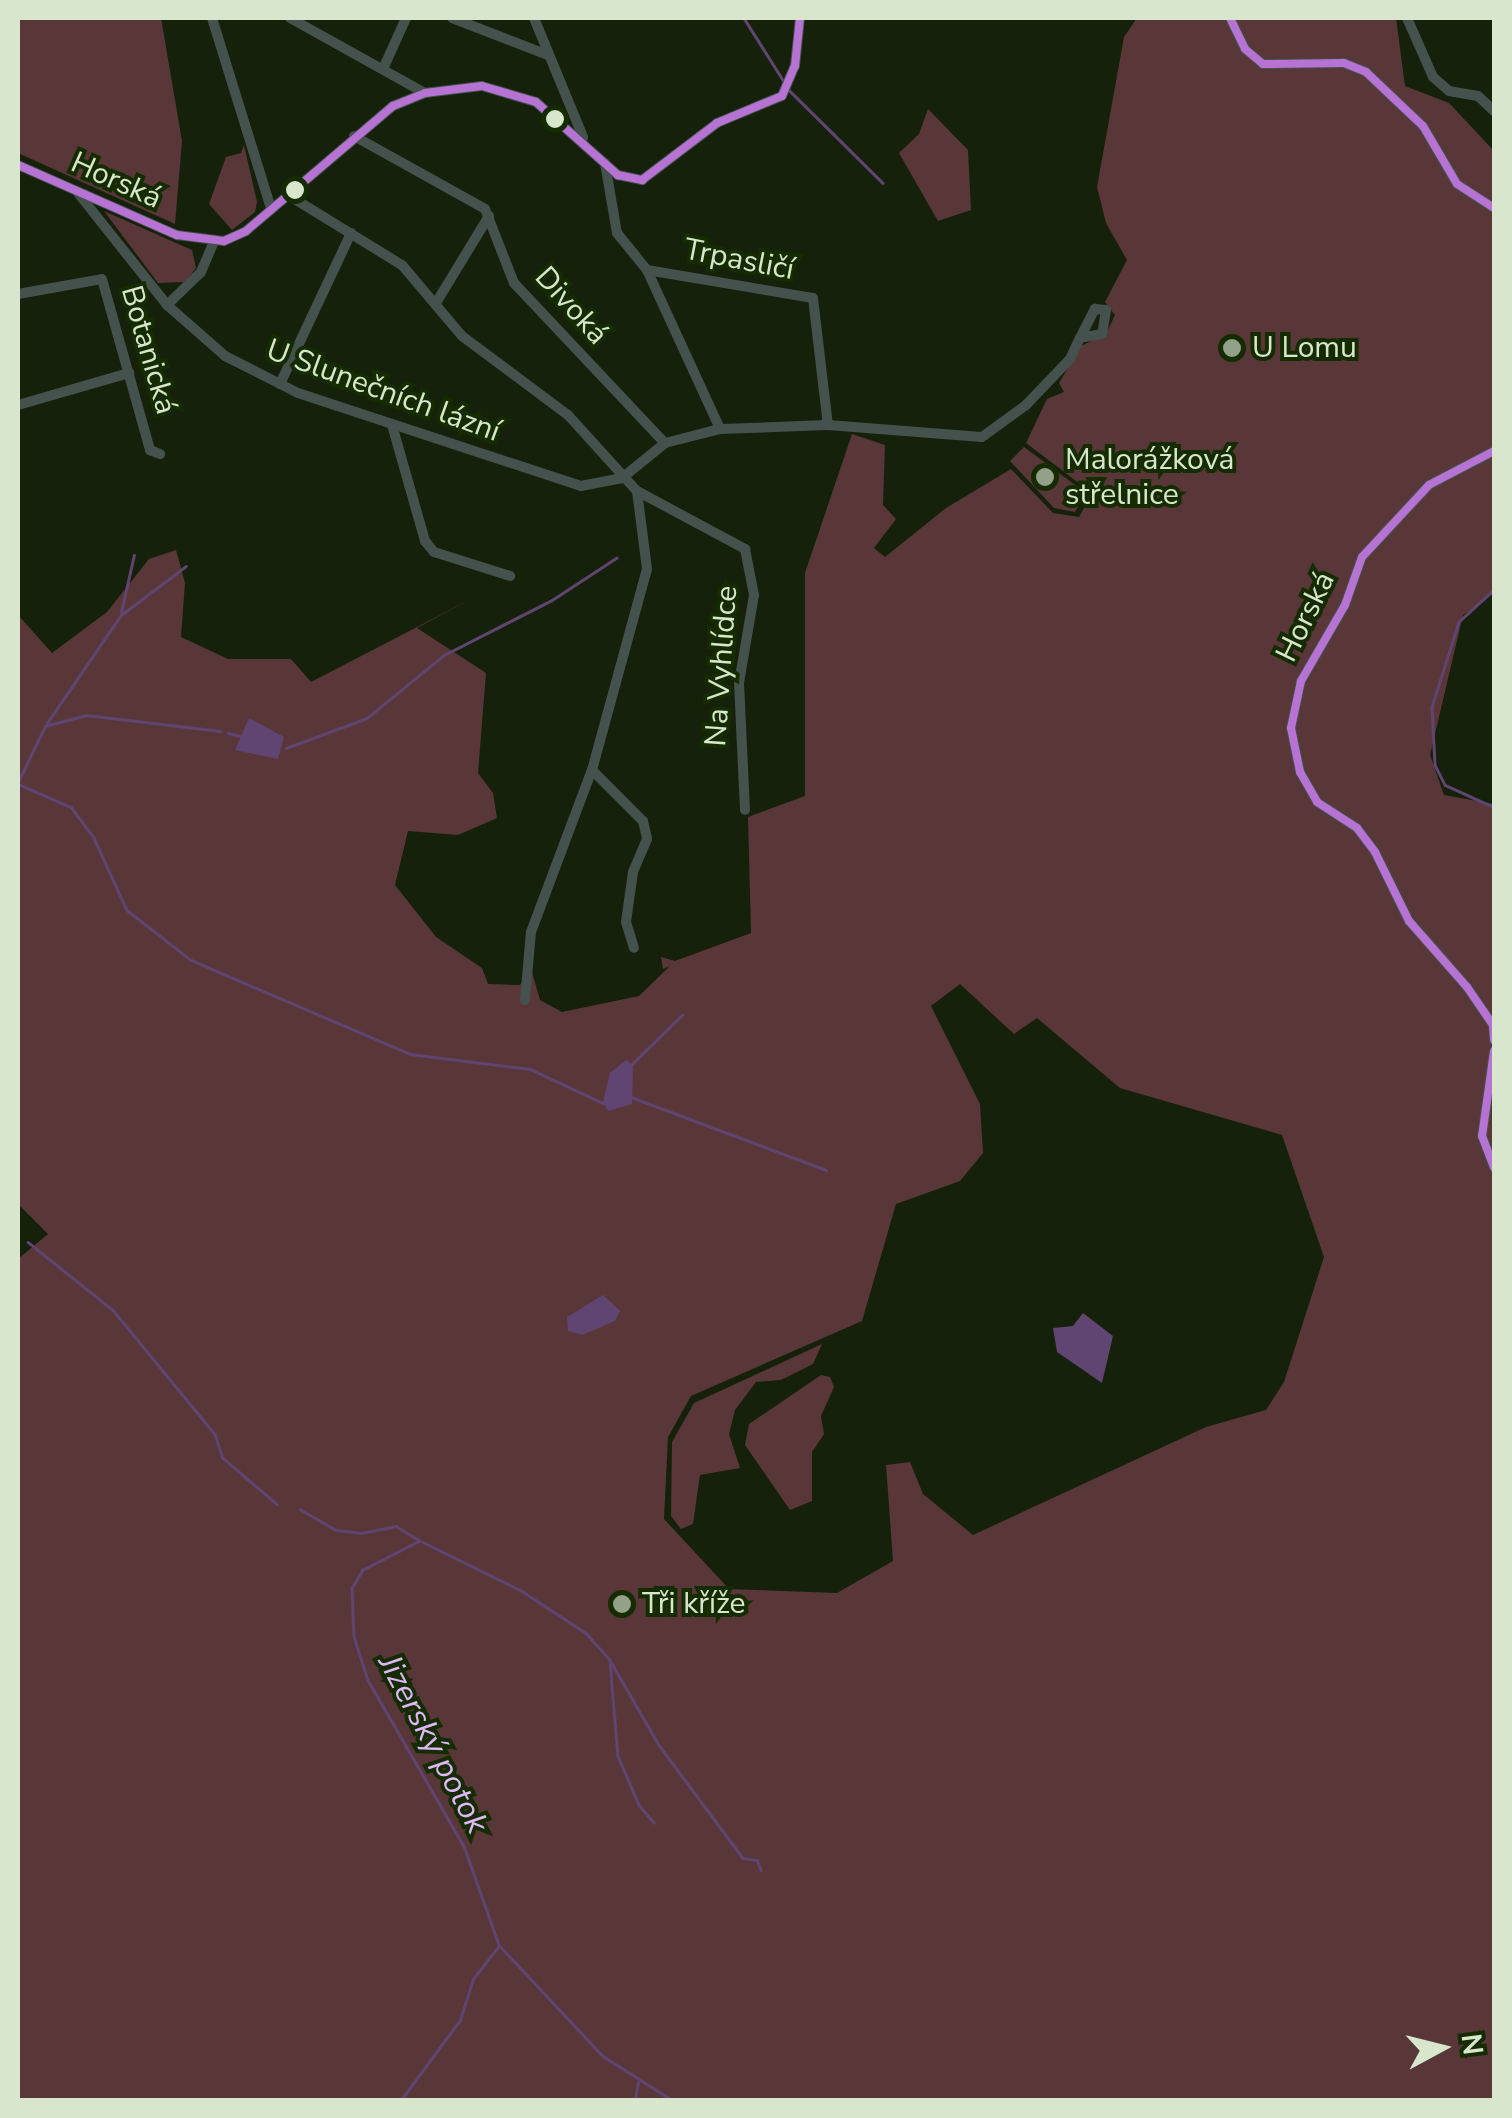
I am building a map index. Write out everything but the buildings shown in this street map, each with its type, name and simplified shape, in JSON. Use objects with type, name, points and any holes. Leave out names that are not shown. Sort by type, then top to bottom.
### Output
[{"type":"street","points":[[212,18],[271,209]]},
{"type":"street","points":[[290,18],[425,93]]},
{"type":"street","points":[[383,69],[406,18]]},
{"type":"street","points":[[452,18],[548,55]]},
{"type":"street","points":[[534,18],[583,138]]},
{"type":"street","points":[[167,305],[201,272],[214,242],[246,230],[393,106],[425,93],[500,88],[551,111],[626,180],[647,178],[718,123],[778,100],[795,66],[800,18]]},
{"type":"street","points":[[1230,18],[1245,49],[1263,64],[1344,63],[1366,72],[1422,126],[1458,184],[1494,208]]},
{"type":"street","points":[[1408,18],[1433,77],[1448,90],[1490,102],[1494,111]]},
{"type":"street","points":[[551,111],[564,90]]},
{"type":"street","points":[[354,136],[448,184],[489,216],[436,303]]},
{"type":"street","points":[[605,163],[617,234],[647,270],[720,429]]},
{"type":"street","name":"Horská","points":[[18,166],[177,235],[214,242]]},
{"type":"street","name":"U Slunečních lázní","points":[[78,193],[167,305],[226,356],[280,384],[581,486],[622,478]]},
{"type":"street","name":"Na Vyhlídce","points":[[288,194],[402,264],[472,345],[568,416],[637,491],[726,536],[745,550],[754,566],[739,683],[745,810]]},
{"type":"street","name":"Divoká","points":[[489,216],[514,283],[665,443]]},
{"type":"street","points":[[280,384],[350,233]]},
{"type":"street","name":"Trpasličí","points":[[647,270],[813,298],[828,426]]},
{"type":"street","name":"Botanická","points":[[18,294],[102,278],[150,450],[160,454]]},
{"type":"street","points":[[622,478],[665,443],[720,429],[828,426],[982,438],[1026,404],[1070,359],[1080,338]]},
{"type":"street","points":[[18,405],[129,373]]},
{"type":"street","points":[[392,425],[424,541],[434,552],[510,576]]},
{"type":"street","name":"Horská","points":[[1494,451],[1429,485],[1362,557],[1340,616],[1302,681],[1292,728],[1300,772],[1317,802],[1357,828],[1375,852],[1409,921],[1466,987],[1493,1025],[1494,1040]]},
{"type":"street","points":[[525,1000],[531,932],[592,770],[647,569],[637,491]]},
{"type":"street","points":[[592,770],[642,822],[647,839],[633,872],[626,922],[634,948]]},
{"type":"street","points":[[1494,1051],[1482,1136],[1494,1168]]},
{"type":"shaded area","points":[[18,18],[161,18],[182,141],[175,224],[18,153]]},
{"type":"shaded area","points":[[1137,18],[1396,18],[1405,86],[1449,103],[1494,151],[1494,593],[1463,615],[1430,755],[1444,795],[1494,804],[1494,2100],[18,2100],[18,1259],[48,1234],[18,1204],[18,615],[52,653],[107,612],[149,559],[176,550],[185,583],[181,637],[228,659],[291,659],[311,682],[473,598],[417,628],[486,673],[478,773],[493,793],[497,818],[458,835],[408,831],[395,885],[436,937],[482,968],[488,984],[520,985],[531,969],[540,1000],[562,1012],[639,996],[670,966],[663,969],[661,957],[675,961],[751,933],[748,817],[805,796],[805,573],[852,434],[885,445],[883,505],[896,519],[874,548],[885,557],[946,508],[1011,469],[1053,513],[1079,517],[1092,493],[1026,443],[1047,399],[1064,392],[1059,383],[1081,346],[1106,334],[1115,315],[1105,302],[1127,260],[1106,223],[1097,187],[1124,37]],"holes":[[[960,984],[1014,1034],[1037,1018],[1120,1088],[1282,1135],[1324,1257],[1284,1382],[1266,1410],[1206,1427],[973,1535],[923,1494],[910,1462],[886,1465],[893,1561],[837,1593],[729,1589],[664,1519],[668,1437],[691,1396],[862,1321],[896,1204],[960,1181],[983,1153],[980,1104],[931,1006]]]},
{"type":"shaded area","points":[[928,109],[968,150],[971,210],[938,221],[899,153],[919,134]]},
{"type":"shaded area","points":[[244,145],[257,202],[255,212],[232,230],[209,204],[226,157],[241,153]]},
{"type":"shaded area","points":[[104,211],[192,250],[196,268],[185,282],[158,283]]},
{"type":"shaded area","name":"Malorážková střelnice","points":[[1024,447],[1086,493],[1075,512],[1054,508],[1010,461]]},
{"type":"shaded area","points":[[249,718],[284,737],[278,759],[235,750]]},
{"type":"shaded area","points":[[626,1060],[633,1065],[632,1104],[608,1111],[603,1102],[610,1073]]},
{"type":"shaded area","points":[[603,1295],[620,1311],[615,1321],[582,1335],[568,1331],[567,1317]]},
{"type":"shaded area","points":[[1083,1313],[1113,1336],[1102,1383],[1057,1352],[1053,1328],[1073,1326]]},
{"type":"shaded area","points":[[822,1344],[813,1364],[781,1380],[756,1382],[735,1410],[729,1434],[740,1468],[700,1475],[693,1524],[681,1529],[671,1516],[672,1442],[694,1403]]},
{"type":"shaded area","points":[[821,1375],[830,1377],[834,1387],[821,1416],[824,1434],[812,1452],[812,1501],[790,1510],[745,1445],[749,1424]]},
{"type":"waterway","points":[[744,18],[785,83]]},
{"type":"waterway","points":[[789,90],[883,183]]},
{"type":"waterway","points":[[121,612],[134,555]]},
{"type":"waterway","points":[[286,748],[367,718],[444,655],[552,600],[616,558]]},
{"type":"waterway","points":[[47,723],[121,615],[186,566]]},
{"type":"waterway","points":[[1494,590],[1459,622],[1432,707],[1435,765],[1445,785],[1494,807]]},
{"type":"waterway","points":[[18,782],[45,726],[86,715],[220,731]]},
{"type":"waterway","points":[[228,733],[240,736]]},
{"type":"waterway","points":[[18,784],[71,807],[94,838],[127,910],[191,960],[410,1054],[530,1069],[603,1103]]},
{"type":"waterway","points":[[630,1066],[682,1015]]},
{"type":"waterway","points":[[631,1097],[826,1170]]},
{"type":"waterway","name":"Jizerský potok","points":[[28,1242],[113,1310],[215,1434],[223,1458],[277,1504]]},
{"type":"waterway","name":"Jizerský potok","points":[[300,1509],[336,1530],[361,1533],[396,1526],[420,1541],[363,1570],[352,1588],[354,1637],[368,1680],[464,1846],[499,1945],[603,2056],[672,2100]]},
{"type":"waterway","points":[[423,1542],[522,1591],[586,1633],[610,1660],[659,1745],[743,1858],[757,1860],[761,1870]]},
{"type":"waterway","points":[[610,1661],[618,1756],[639,1805],[654,1822]]},
{"type":"waterway","points":[[401,2100],[460,2020],[473,1979],[498,1947]]},
{"type":"waterway","points":[[635,2100],[638,2082]]},
{"type":"transit line","points":[[18,165],[177,235],[224,241],[246,231],[393,106],[425,93],[482,86],[536,102],[618,175],[642,180],[717,123],[782,96],[795,66],[800,18]]},
{"type":"transit line","points":[[1230,18],[1245,49],[1263,64],[1344,63],[1366,72],[1423,126],[1457,184],[1494,208]]},
{"type":"transit line","points":[[1494,451],[1429,485],[1362,557],[1345,605],[1301,681],[1291,728],[1300,772],[1317,802],[1357,828],[1375,852],[1409,921],[1467,987],[1493,1025],[1494,1040]]},
{"type":"transit line","points":[[1494,1051],[1482,1136],[1494,1168]]},
{"type":"place","name":"U Lomu","points":[[1232,348]]},
{"type":"place","name":"Malorážková střelnice","points":[[1045,477]]},
{"type":"place","name":"Tři kříže","points":[[622,1604]]}]
